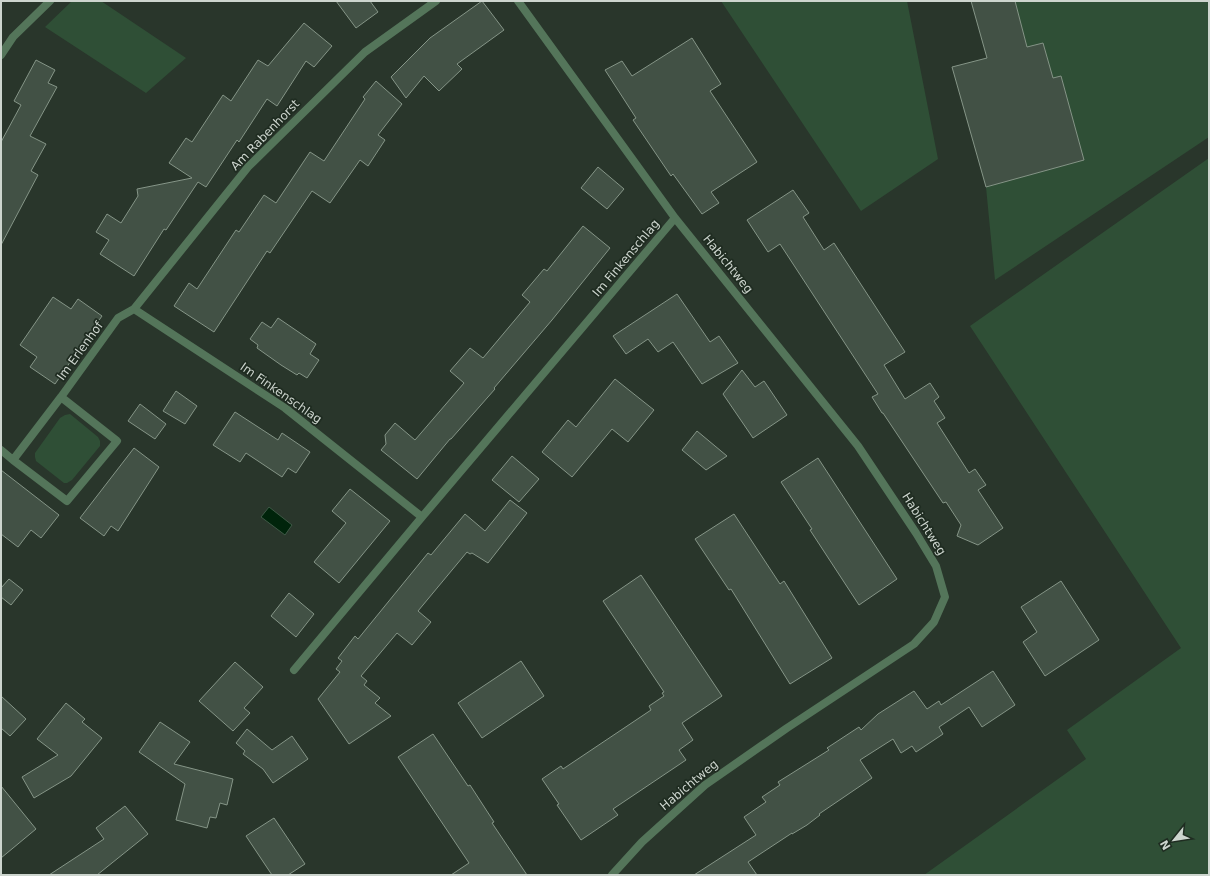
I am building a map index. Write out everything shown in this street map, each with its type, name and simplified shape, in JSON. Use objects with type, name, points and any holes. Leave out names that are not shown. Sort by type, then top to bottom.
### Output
[{"type":"street","points":[[1,55],[13,37],[50,1]]},
{"type":"street","name":"Am Rabenhorst","points":[[134,309],[248,167],[366,52],[436,1]]},
{"type":"street","name":"Im Finkenschlag","points":[[294,670],[675,218],[518,1]]},
{"type":"street","name":"Habichtweg","points":[[612,875],[642,842],[705,785],[787,728],[914,644],[934,622],[945,597],[936,566],[916,533],[858,446],[675,218]]},
{"type":"street","name":"Im Erlenhof","points":[[13,460],[118,318],[134,309]]},
{"type":"street","name":"Im Finkenschlag","points":[[134,309],[285,408],[422,517]]},
{"type":"street","name":"Im Erlenhof","points":[[1,450],[67,501],[117,441],[61,397]]},
{"type":"shaded area","points":[[72,1],[101,1],[186,58],[146,93],[45,27]]},
{"type":"shaded area","points":[[721,1],[907,1],[938,159],[861,211]]},
{"type":"shaded area","points":[[1015,1],[1209,1],[1209,137],[995,280],[986,187],[1084,160],[1061,76],[1053,78],[1043,43],[1027,47]]},
{"type":"shaded area","points":[[1209,158],[1209,875],[924,875],[1086,759],[1067,730],[1181,648],[970,326]]},
{"type":"shaded area","points":[[70,414],[98,437],[100,446],[72,480],[64,483],[36,461],[35,453],[60,418]]},
{"type":"shaded area","points":[[269,507],[292,525],[285,535],[261,517]]},
{"type":"building","points":[[336,1],[370,1],[378,12],[356,28]]},
{"type":"building","points":[[482,1],[504,30],[457,64],[462,69],[439,91],[424,76],[406,98],[391,77],[430,38]]},
{"type":"building","points":[[971,1],[1015,1],[1027,47],[1043,43],[1053,78],[1061,76],[1084,160],[986,187],[952,67],[987,58]]},
{"type":"building","points":[[304,23],[332,46],[314,67],[306,61],[277,106],[267,99],[239,142],[237,140],[206,187],[198,182],[166,230],[164,229],[134,276],[100,254],[109,240],[96,232],[107,214],[121,223],[138,196],[137,189],[192,178],[169,163],[186,138],[192,142],[223,95],[231,101],[258,60],[268,66]]},
{"type":"building","points":[[692,38],[721,84],[710,91],[757,162],[711,192],[719,203],[702,214],[673,174],[671,176],[633,120],[636,118],[605,70],[622,61],[632,76]]},
{"type":"building","points":[[36,60],[55,70],[48,83],[57,87],[30,136],[46,144],[31,171],[38,175],[1,245],[1,142],[21,105],[14,101]]},
{"type":"building","points":[[376,81],[402,104],[378,135],[385,140],[368,166],[360,160],[330,203],[312,191],[270,253],[267,251],[214,332],[174,306],[189,283],[197,289],[236,230],[239,232],[264,195],[276,203],[310,152],[324,161],[365,99],[363,97]]},
{"type":"building","points":[[598,167],[624,189],[607,209],[581,188]]},
{"type":"building","points":[[793,190],[809,213],[803,217],[824,250],[834,243],[905,352],[884,365],[905,399],[930,383],[939,397],[934,401],[945,418],[937,423],[969,473],[975,469],[986,485],[978,490],[1003,528],[978,545],[957,536],[961,525],[946,502],[943,503],[882,413],[872,397],[878,394],[780,244],[768,252],[747,220]]},
{"type":"building","points":[[583,226],[610,248],[552,320],[494,388],[495,389],[450,439],[417,479],[381,450],[386,444],[385,435],[395,423],[415,440],[464,383],[450,371],[470,348],[483,358],[530,302],[522,295],[544,269],[547,271]]},
{"type":"building","points":[[677,294],[710,342],[719,336],[738,363],[702,384],[673,342],[658,352],[648,339],[626,354],[613,336]]},
{"type":"building","points":[[53,297],[71,309],[78,299],[102,316],[55,384],[30,367],[37,357],[20,345]]},
{"type":"building","points":[[278,318],[316,344],[310,354],[319,360],[307,378],[299,373],[297,375],[281,365],[257,348],[258,345],[250,339],[262,322],[271,328]]},
{"type":"building","points":[[742,370],[755,387],[764,381],[787,415],[753,438],[723,394]]},
{"type":"building","points":[[615,379],[654,410],[628,442],[612,429],[572,477],[542,452],[568,420],[576,427]]},
{"type":"building","points":[[176,391],[197,406],[185,424],[163,411]]},
{"type":"building","points":[[140,404],[166,424],[155,439],[128,421]]},
{"type":"building","points":[[235,412],[278,440],[282,433],[310,452],[296,473],[288,468],[282,477],[246,453],[240,462],[213,445]]},
{"type":"building","points":[[697,431],[727,456],[706,470],[682,450]]},
{"type":"building","points":[[134,448],[159,467],[118,531],[111,526],[104,536],[80,518]]},
{"type":"building","points":[[512,456],[539,479],[519,502],[492,480]]},
{"type":"building","points":[[818,458],[897,579],[859,605],[810,530],[812,529],[781,482]]},
{"type":"building","points":[[1,470],[59,515],[41,538],[31,530],[18,547],[1,534]]},
{"type":"building","points":[[350,489],[390,521],[339,583],[314,562],[346,523],[332,511]]},
{"type":"building","points":[[510,500],[527,513],[488,563],[472,553],[470,554],[467,552],[418,611],[431,622],[412,645],[397,633],[361,676],[367,681],[364,685],[380,698],[375,703],[391,716],[349,744],[318,699],[340,672],[336,669],[342,661],[338,658],[355,636],[358,639],[428,553],[431,555],[465,514],[485,531]]},
{"type":"building","points":[[734,514],[780,584],[784,581],[832,658],[790,684],[731,589],[729,590],[695,539]]},
{"type":"building","points":[[641,575],[722,696],[682,723],[693,740],[679,750],[686,760],[613,809],[618,815],[581,840],[557,805],[559,804],[542,779],[561,766],[563,769],[651,710],[649,706],[664,696],[662,693],[664,692],[603,601]]},
{"type":"building","points":[[9,579],[23,590],[11,605],[1,597],[1,588]]},
{"type":"building","points":[[1061,581],[1099,640],[1045,676],[1023,642],[1037,632],[1021,607]]},
{"type":"building","points":[[289,593],[314,614],[296,637],[271,616]]},
{"type":"building","points":[[521,661],[544,696],[482,738],[458,703]]},
{"type":"building","points":[[235,662],[263,687],[244,708],[250,713],[233,731],[199,701]]},
{"type":"building","points":[[993,671],[1015,705],[982,727],[969,707],[939,727],[943,734],[916,752],[912,746],[901,753],[893,739],[860,760],[872,778],[819,814],[820,815],[807,825],[748,862],[757,875],[694,875],[756,835],[744,817],[766,802],[762,797],[780,785],[778,782],[829,750],[827,748],[859,727],[861,730],[878,714],[914,691],[927,709],[939,701],[941,705]]},
{"type":"building","points":[[1,696],[26,719],[10,736],[1,728]]},
{"type":"building","points":[[66,703],[85,719],[82,722],[102,738],[71,776],[34,798],[22,777],[58,755],[37,739]]},
{"type":"building","points":[[160,722],[190,742],[174,764],[233,779],[227,805],[220,803],[216,818],[210,817],[207,828],[176,820],[185,784],[139,752]]},
{"type":"building","points":[[247,729],[272,750],[292,736],[308,759],[273,783],[263,769],[243,754],[245,751],[236,743]]},
{"type":"building","points":[[433,734],[468,786],[470,785],[494,822],[492,823],[527,875],[451,875],[469,863],[398,757]]},
{"type":"building","points":[[1,786],[36,829],[1,858]]},
{"type":"building","points":[[125,806],[148,834],[97,875],[49,875],[104,839],[96,828]]},
{"type":"building","points":[[274,818],[305,864],[288,875],[272,875],[246,836]]}]
